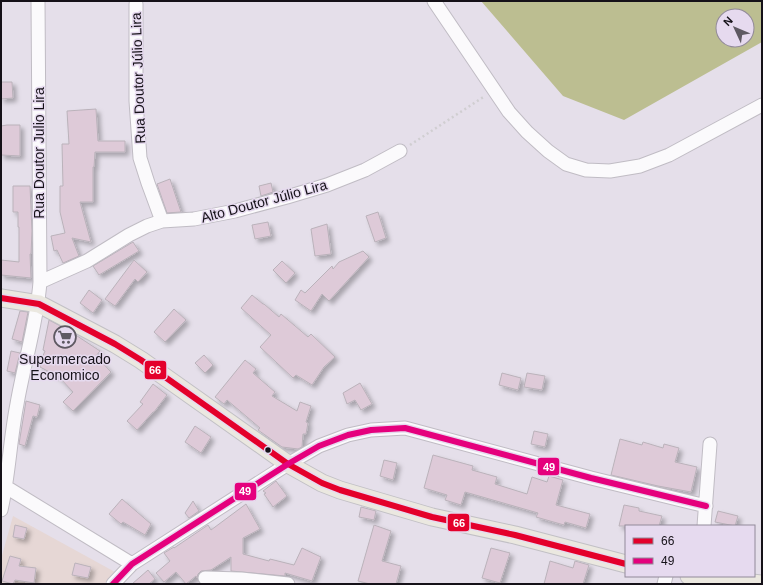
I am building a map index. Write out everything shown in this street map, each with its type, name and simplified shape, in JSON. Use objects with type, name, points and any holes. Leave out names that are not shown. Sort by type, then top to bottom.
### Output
[{"type":"main road","points":[[1,298],[38,304],[94,333],[141,360],[288,464],[322,483],[346,492],[432,517],[514,535],[625,564]]},
{"type":"main road","points":[[704,577],[759,584]]},
{"type":"street","name":"Rua Doutor Julio Lira","points":[[1,510],[6,488],[16,405],[38,304],[40,282],[38,1]]},
{"type":"street","points":[[434,1],[509,112],[527,132],[548,151],[566,164],[586,170],[610,171],[640,166],[669,155],[762,105]]},
{"type":"street","name":"Rua Doutor Júlio Lira","points":[[136,4],[136,93],[137,130],[140,158],[162,221]]},
{"type":"street","name":"Alto Doutor Júlio Lira","points":[[40,282],[87,261],[147,226],[162,221],[194,219],[228,213],[327,186],[365,170],[400,152]]},
{"type":"street","points":[[113,584],[132,564],[288,464],[319,446],[348,435],[371,430],[404,428],[591,478],[706,506]]},
{"type":"street","points":[[704,525],[710,444]]},
{"type":"street","points":[[6,488],[132,564]]},
{"type":"street","points":[[205,578],[242,579],[288,584]]},
{"type":"path","points":[[400,152],[494,90]]},
{"type":"shaded area","points":[[13,516],[115,572],[104,584],[1,584],[1,559]]},
{"type":"green space","points":[[481,1],[762,1],[762,42],[755,46],[755,8],[715,8],[715,48],[751,48],[624,120],[563,96]]},
{"type":"building","points":[[1,82],[12,82],[13,98],[1,99]]},
{"type":"building","points":[[96,109],[98,141],[125,141],[125,152],[95,152],[93,167],[93,202],[80,202],[91,242],[72,238],[79,256],[63,263],[57,250],[54,251],[51,236],[65,233],[60,212],[60,186],[63,186],[62,144],[69,144],[67,111]]},
{"type":"building","points":[[20,125],[20,156],[1,155],[1,126]]},
{"type":"building","points":[[170,179],[181,212],[167,213],[157,184]]},
{"type":"building","points":[[271,183],[273,192],[261,196],[259,186]]},
{"type":"building","points":[[13,186],[30,186],[32,231],[30,254],[31,278],[1,275],[1,260],[19,262],[18,212],[13,212]]},
{"type":"building","points":[[378,212],[386,238],[375,242],[366,216]]},
{"type":"building","points":[[268,222],[271,236],[255,239],[252,225]]},
{"type":"building","points":[[327,224],[331,254],[315,256],[311,229]]},
{"type":"building","points":[[133,242],[139,251],[99,275],[93,266]]},
{"type":"building","points":[[363,251],[369,257],[329,301],[322,294],[311,311],[295,300],[301,290],[305,293],[332,266],[333,269],[339,262]]},
{"type":"building","points":[[134,260],[147,272],[138,282],[135,279],[115,306],[105,299]]},
{"type":"building","points":[[282,261],[295,273],[286,283],[273,270]]},
{"type":"building","points":[[89,290],[102,300],[93,313],[80,303]]},
{"type":"building","points":[[252,295],[279,317],[281,314],[308,337],[311,334],[335,357],[324,367],[312,385],[296,375],[293,378],[260,347],[271,335],[241,308]]},
{"type":"building","points":[[174,309],[186,320],[165,342],[154,332]]},
{"type":"building","points":[[20,311],[28,312],[22,342],[12,339]]},
{"type":"building","points":[[49,320],[68,330],[100,351],[96,356],[111,372],[73,411],[63,402],[73,392],[59,377],[40,367],[45,351],[43,350]]},
{"type":"building","points":[[11,351],[20,353],[15,373],[7,371]]},
{"type":"building","points":[[204,355],[213,365],[205,373],[195,363]]},
{"type":"building","points":[[245,360],[256,369],[253,373],[275,392],[272,396],[297,411],[300,402],[311,406],[306,422],[308,423],[306,434],[303,434],[302,447],[298,449],[282,447],[258,430],[260,428],[227,400],[224,404],[215,397]]},
{"type":"building","points":[[502,373],[521,378],[518,390],[499,385]]},
{"type":"building","points":[[527,373],[545,376],[542,390],[524,387]]},
{"type":"building","points":[[360,383],[372,404],[361,410],[355,400],[347,404],[343,393]]},
{"type":"building","points":[[153,384],[167,395],[137,430],[127,421],[143,404],[140,402]]},
{"type":"building","points":[[26,401],[40,405],[37,417],[33,416],[25,446],[19,444]]},
{"type":"building","points":[[195,426],[211,437],[201,453],[185,442]]},
{"type":"building","points":[[534,431],[548,434],[545,447],[531,444]]},
{"type":"building","points":[[620,439],[642,445],[643,442],[663,448],[664,444],[679,448],[675,462],[697,467],[691,492],[611,475]]},
{"type":"building","points":[[433,455],[473,466],[472,470],[497,477],[495,484],[527,494],[532,477],[547,482],[549,476],[563,480],[556,505],[590,514],[586,528],[565,522],[564,525],[536,517],[538,513],[465,492],[461,505],[445,500],[447,495],[424,488]]},
{"type":"building","points":[[384,460],[397,463],[393,480],[380,476]]},
{"type":"building","points":[[276,481],[287,496],[273,507],[264,494],[266,493],[263,491]]},
{"type":"building","points":[[122,499],[151,524],[145,535],[123,522],[121,524],[109,514]]},
{"type":"building","points":[[193,501],[199,511],[189,518],[185,513]]},
{"type":"building","points":[[246,504],[260,529],[243,538],[243,554],[269,561],[270,559],[294,565],[302,548],[321,557],[312,581],[285,573],[285,576],[231,571],[231,557],[211,570],[201,571],[197,578],[196,576],[186,584],[176,572],[164,582],[156,573],[170,561],[164,553],[208,525],[211,530]]},
{"type":"building","points":[[624,505],[639,508],[639,511],[662,516],[659,525],[619,526]]},
{"type":"building","points":[[361,507],[376,511],[374,520],[359,517]]},
{"type":"building","points":[[718,511],[738,516],[735,525],[715,522]]},
{"type":"building","points":[[15,525],[27,528],[24,539],[13,537]]},
{"type":"building","points":[[374,525],[391,531],[382,561],[401,566],[396,584],[370,584],[358,581]]},
{"type":"building","points":[[491,548],[510,553],[500,583],[482,578]]},
{"type":"building","points":[[10,556],[21,559],[19,566],[36,568],[34,583],[15,580],[13,584],[2,581]]},
{"type":"building","points":[[550,561],[573,568],[575,561],[589,565],[583,584],[544,584]]},
{"type":"building","points":[[75,563],[91,567],[88,578],[72,575]]},
{"type":"building","points":[[148,570],[155,579],[149,584],[132,584]]},
{"type":"transit line","name":"66","points":[[1,298],[39,304],[115,344],[141,360],[288,464],[322,483],[340,490],[432,517],[515,535],[625,564]]},
{"type":"transit line","name":"49","points":[[113,584],[132,564],[288,464],[319,446],[348,435],[371,430],[405,428],[591,478],[706,506]]},
{"type":"place","name":"Supermercado Economico","points":[[65,337]]}]
